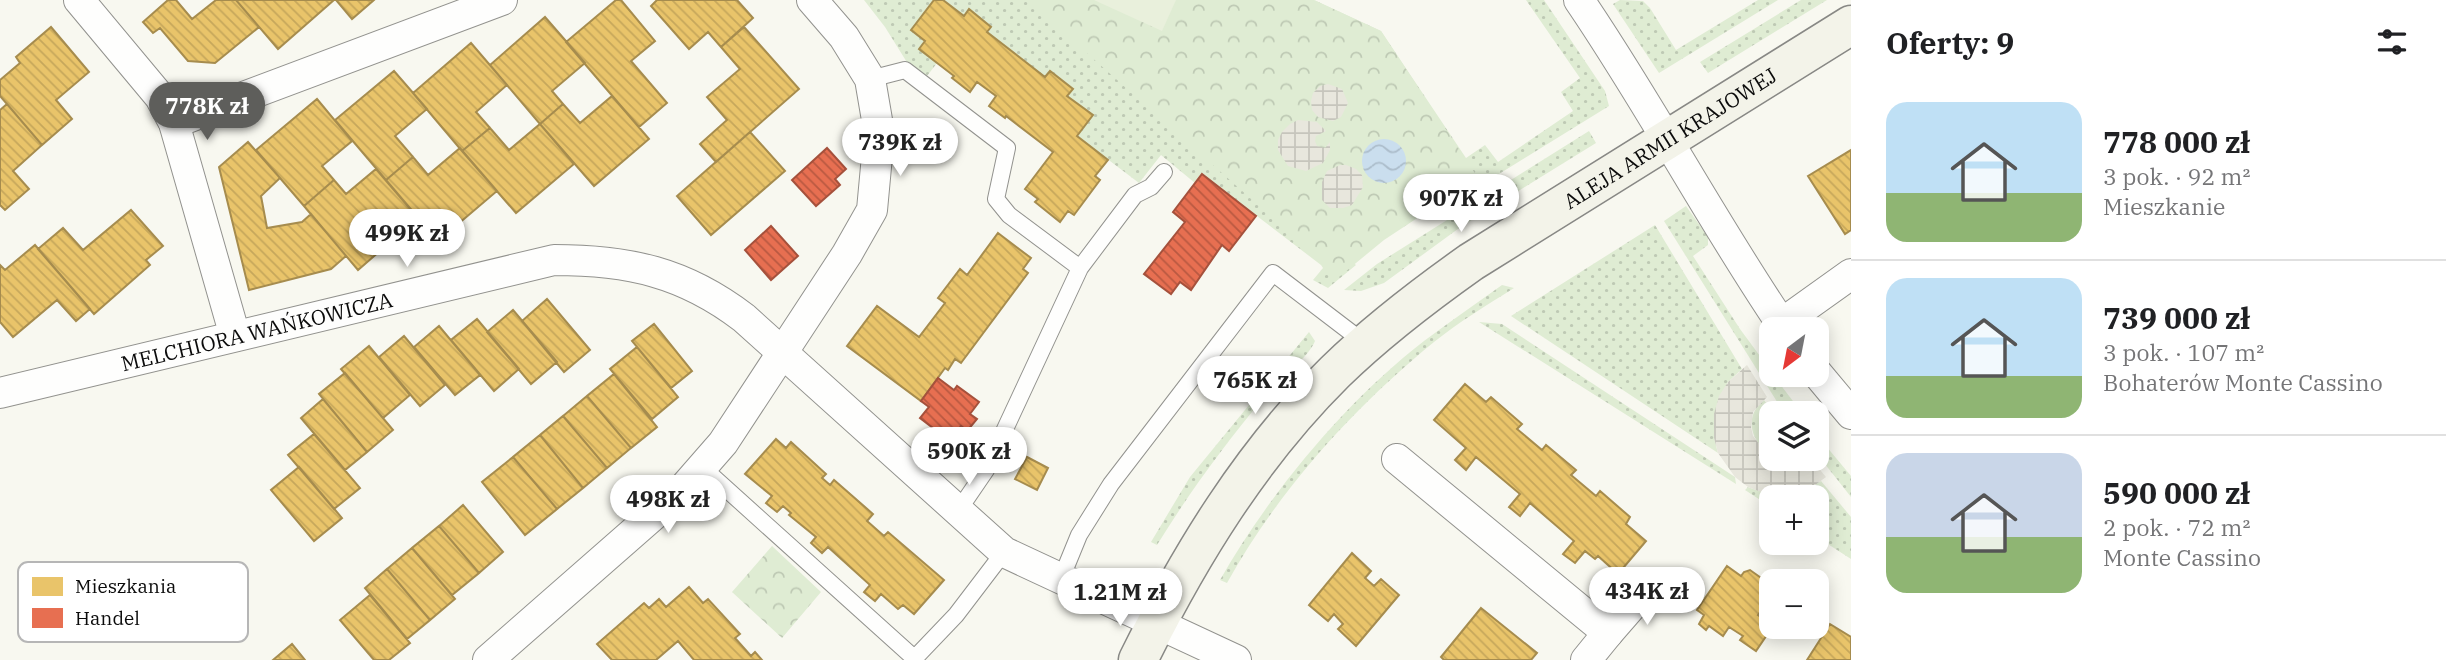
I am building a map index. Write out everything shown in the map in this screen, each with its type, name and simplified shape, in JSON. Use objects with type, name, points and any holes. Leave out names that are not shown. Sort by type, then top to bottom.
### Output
[{"type":"street","points":[[79,0],[160,97],[174,123],[235,336]]},
{"type":"street","points":[[174,123],[502,0]]},
{"type":"street","points":[[488,660],[682,490],[723,443],[847,254],[872,210],[877,120],[870,79],[844,37],[812,0]]},
{"type":"street","points":[[1587,3],[1695,189],[1777,317]]},
{"type":"street","name":"ALEJA ARMII KRAJOWEJ","points":[[1138,660],[1216,518],[1249,472],[1334,373],[1366,344],[1421,298],[1471,262],[1851,25]]},
{"type":"street","name":"MELCHIORA WAŃKOWICZA","points":[[0,393],[554,260],[597,260],[667,274],[699,288],[744,318],[1004,552],[1236,660]]},
{"type":"street","points":[[1796,317],[1851,274]]},
{"type":"street","points":[[1828,387],[1851,414]]},
{"type":"street","points":[[1397,458],[1608,633]]},
{"type":"street","points":[[1586,660],[1648,587]]},
{"type":"lane","points":[[870,79],[905,70],[1007,148],[996,199],[1009,215],[1080,268]]},
{"type":"lane","points":[[958,511],[986,470],[1080,268],[1135,195],[1151,187],[1164,172]]},
{"type":"lane","points":[[1061,579],[1079,536],[1111,484],[1273,274],[1366,344]]},
{"type":"lane","points":[[702,467],[914,659],[956,615],[1004,552]]},
{"type":"green space","points":[[864,0],[934,0],[911,30],[925,41],[937,63],[927,76],[908,64]]},
{"type":"green space","points":[[943,0],[1035,0],[1356,265],[1328,288],[1313,280],[1323,268],[1321,265],[1202,174],[1195,183],[1161,155],[1139,183],[1077,136],[1093,115],[1067,96],[1072,89],[1045,77],[987,32],[991,26],[969,10],[964,16]]},
{"type":"green space","points":[[1027,0],[1314,0],[1381,31],[1478,178],[1384,240],[1339,277]]},
{"type":"green space","points":[[1094,0],[1176,0],[1162,31]]},
{"type":"green space","points":[[1314,0],[1381,31],[1466,158],[1485,145],[1498,162],[1573,111],[1561,92],[1580,78],[1526,0],[1544,0],[1605,91],[1609,106],[1457,200]]},
{"type":"green space","points":[[1620,0],[1643,1],[1676,50],[1758,0],[1778,0],[1659,73],[1613,4]]},
{"type":"green space","points":[[1801,0],[1827,0],[1708,73],[1700,62]]},
{"type":"green space","points":[[1589,131],[1596,143],[1462,226],[1384,283],[1361,291],[1344,290],[1377,264]]},
{"type":"green space","points":[[1686,206],[1708,237],[1708,245],[1693,256],[1759,355],[1759,373],[1664,221]]},
{"type":"green space","points":[[1655,225],[1742,369],[1728,382],[1714,438],[1718,453],[1511,316]]},
{"type":"green space","points":[[1502,285],[1514,288],[1434,342],[1346,423],[1269,516],[1227,583],[1220,580],[1261,515],[1338,421],[1395,365]]},
{"type":"green space","points":[[1479,322],[1502,324],[1735,477],[1736,484]]},
{"type":"green space","points":[[1309,332],[1315,341],[1312,347],[1265,396],[1236,432],[1157,545],[1151,542],[1190,477]]},
{"type":"green space","points":[[1768,387],[1782,387],[1793,401],[1776,401]]},
{"type":"green space","points":[[1758,406],[1759,444],[1752,425],[1752,418]]},
{"type":"green space","points":[[1829,450],[1851,476],[1851,497],[1829,469]]},
{"type":"green space","points":[[1748,487],[1758,490],[1759,499],[1745,490]]},
{"type":"green space","points":[[1829,491],[1851,517],[1851,559],[1829,545]]},
{"type":"green space","points":[[772,546],[821,592],[782,638],[732,592]]},
{"type":"shaded area","points":[[1328,84],[1342,89],[1348,103],[1341,117],[1333,121],[1318,117],[1312,110],[1313,93],[1320,86]]},
{"type":"shaded area","points":[[1298,120],[1317,122],[1326,131],[1316,136],[1317,146],[1325,148],[1330,142],[1330,150],[1323,163],[1306,171],[1288,166],[1278,150],[1278,140],[1282,132]]},
{"type":"shaded area","points":[[1340,165],[1356,169],[1362,175],[1363,187],[1352,205],[1330,208],[1322,200],[1322,182],[1327,171]]},
{"type":"shaded area","points":[[1747,365],[1767,397],[1759,401],[1759,406],[1753,412],[1751,427],[1759,444],[1759,471],[1821,471],[1826,477],[1815,485],[1759,485],[1759,491],[1735,477],[1718,453],[1714,438],[1714,414],[1719,396],[1728,382]]},
{"type":"water","points":[[1384,139],[1399,146],[1406,161],[1399,176],[1384,183],[1369,176],[1362,161],[1369,146]]},
{"type":"building: Mieszkania","points":[[168,0],[176,0],[192,19],[216,0],[236,0],[259,27],[215,63],[188,61],[160,28],[153,33],[143,22]]},
{"type":"building: Mieszkania","points":[[236,0],[334,0],[278,49]]},
{"type":"building: Mieszkania","points":[[336,0],[374,0],[352,19]]},
{"type":"building: Mieszkania","points":[[616,0],[621,0],[655,41],[631,61],[667,103],[639,127],[566,42]]},
{"type":"building: Mieszkania","points":[[657,0],[737,0],[753,18],[721,47],[708,32],[689,49],[651,6]]},
{"type":"building: Mieszkania","points":[[934,0],[943,0],[964,16],[969,9],[991,27],[987,32],[1045,77],[1050,71],[1073,89],[1067,96],[1093,115],[1077,136],[1108,160],[1095,176],[1100,180],[1074,215],[1068,211],[1060,222],[1035,202],[1038,199],[1025,189],[1053,152],[989,106],[996,96],[977,82],[970,92],[919,49],[925,41],[911,30]]},
{"type":"building: Mieszkania","points":[[545,17],[585,63],[552,91],[563,104],[540,124],[490,65]]},
{"type":"building: Mieszkania","points":[[51,27],[89,72],[56,100],[72,119],[42,145],[0,96],[0,80],[20,63],[16,57]]},
{"type":"building: Mieszkania","points":[[744,27],[799,89],[716,162],[700,144],[727,120],[707,97],[740,69],[721,47]]},
{"type":"building: Mieszkania","points":[[471,43],[507,85],[476,112],[490,128],[462,151],[413,93]]},
{"type":"building: Mieszkania","points":[[394,71],[427,109],[395,136],[413,157],[386,180],[335,120]]},
{"type":"building: Mieszkania","points":[[612,96],[649,139],[594,186],[540,124],[563,104],[580,123]]},
{"type":"building: Mieszkania","points":[[317,99],[352,141],[322,166],[334,180],[304,206],[256,150]]},
{"type":"building: Mieszkania","points":[[7,104],[42,145],[13,171],[29,189],[5,210],[0,205],[0,110]]},
{"type":"building: Mieszkania","points":[[540,124],[574,164],[516,213],[462,151],[490,128],[509,150]]},
{"type":"building: Mieszkania","points":[[750,132],[785,171],[711,235],[677,196]]},
{"type":"building: Mieszkania","points":[[248,142],[280,178],[261,196],[267,228],[302,222],[311,214],[346,256],[331,269],[249,290],[219,167]]},
{"type":"building: Mieszkania","points":[[460,148],[497,191],[438,241],[386,180],[413,157],[428,175]]},
{"type":"building: Mieszkania","points":[[1851,150],[1851,230],[1845,234],[1808,176]]},
{"type":"building: Mieszkania","points":[[376,169],[418,218],[358,270],[304,206],[334,180],[346,194]]},
{"type":"building: Mieszkania","points":[[131,210],[163,246],[146,260],[150,265],[94,314],[38,249],[63,228],[83,250]]},
{"type":"building: Mieszkania","points":[[998,233],[1031,258],[1023,269],[1028,273],[961,363],[955,359],[948,370],[945,368],[921,401],[847,346],[877,306],[919,337],[945,303],[938,298],[960,269],[967,275]]},
{"type":"building: Mieszkania","points":[[35,245],[90,309],[76,321],[57,300],[13,337],[0,322],[0,265],[5,270]]},
{"type":"building: Mieszkania","points":[[547,299],[590,350],[564,372],[522,321]]},
{"type":"building: Mieszkania","points":[[513,310],[557,362],[531,384],[487,332]]},
{"type":"building: Mieszkania","points":[[477,319],[519,369],[494,391],[451,340]]},
{"type":"building: Mieszkania","points":[[654,324],[692,371],[671,388],[632,341]]},
{"type":"building: Mieszkania","points":[[439,326],[480,375],[455,395],[414,347]]},
{"type":"building: Mieszkania","points":[[404,336],[445,385],[420,406],[379,357]]},
{"type":"building: Mieszkania","points":[[369,346],[410,395],[383,418],[341,369]]},
{"type":"building: Mieszkania","points":[[637,347],[678,397],[652,419],[610,369]]},
{"type":"building: Mieszkania","points":[[345,373],[393,430],[367,452],[319,394]]},
{"type":"building: Mieszkania","points":[[614,374],[657,427],[631,448],[587,396]]},
{"type":"building: Mieszkania","points":[[1465,384],[1486,402],[1491,397],[1522,424],[1517,429],[1542,450],[1546,445],[1576,470],[1571,475],[1596,496],[1600,491],[1630,517],[1626,524],[1646,541],[1618,574],[1598,556],[1595,559],[1585,551],[1575,563],[1563,554],[1574,541],[1530,503],[1520,516],[1509,507],[1520,494],[1476,457],[1466,470],[1455,460],[1466,448],[1434,420]]},
{"type":"building: Mieszkania","points":[[587,396],[631,448],[607,468],[563,416]]},
{"type":"building: Mieszkania","points":[[323,399],[367,452],[345,470],[301,418]]},
{"type":"building: Mieszkania","points":[[563,416],[607,468],[583,488],[540,435]]},
{"type":"building: Mieszkania","points":[[314,434],[360,488],[334,509],[288,455]]},
{"type":"building: Mieszkania","points":[[540,435],[583,488],[557,509],[513,457]]},
{"type":"building: Mieszkania","points":[[776,439],[786,448],[791,442],[826,474],[822,478],[830,485],[834,480],[873,514],[867,521],[884,536],[888,532],[944,580],[914,614],[903,605],[898,609],[881,594],[875,601],[864,592],[870,585],[828,547],[822,553],[811,543],[816,537],[789,515],[791,513],[783,506],[777,512],[766,503],[772,496],[745,474]]},
{"type":"building: Mieszkania","points":[[513,457],[557,509],[525,535],[482,482]]},
{"type":"building: Mieszkania","points":[[1027,457],[1048,468],[1037,490],[1015,479]]},
{"type":"building: Mieszkania","points":[[299,467],[342,518],[314,541],[271,490]]},
{"type":"building: Mieszkania","points":[[463,505],[503,552],[479,573],[439,526]]},
{"type":"building: Mieszkania","points":[[439,526],[479,573],[452,595],[412,548]]},
{"type":"building: Mieszkania","points":[[412,548],[455,599],[430,620],[387,569]]},
{"type":"building: Mieszkania","points":[[1352,553],[1371,571],[1365,578],[1374,586],[1381,579],[1399,595],[1356,646],[1338,629],[1343,624],[1334,614],[1328,621],[1309,605]]},
{"type":"building: Mieszkania","points":[[1727,566],[1741,576],[1750,570],[1759,576],[1759,639],[1764,639],[1756,651],[1740,640],[1743,636],[1729,627],[1723,636],[1709,626],[1706,630],[1699,624],[1704,615],[1697,610]]},
{"type":"building: Mieszkania","points":[[387,569],[430,620],[407,639],[365,588]]},
{"type":"building: Mieszkania","points":[[689,587],[703,603],[708,599],[740,634],[735,638],[751,656],[755,652],[762,660],[694,660],[678,641],[656,660],[612,660],[597,644],[644,603],[649,608],[659,599],[666,607]]},
{"type":"building: Mieszkania","points":[[370,595],[410,643],[389,660],[374,660],[340,620]]},
{"type":"building: Mieszkania","points":[[1481,608],[1537,653],[1531,660],[1444,660],[1441,657]]},
{"type":"building: Mieszkania","points":[[1829,626],[1851,637],[1851,660],[1807,660],[1820,639],[1829,639]]},
{"type":"building: Mieszkania","points":[[292,644],[305,660],[273,660]]},
{"type":"building: Handel","points":[[827,148],[846,169],[835,179],[840,185],[816,206],[792,180]]},
{"type":"building: Handel","points":[[1202,174],[1256,216],[1229,251],[1222,245],[1191,290],[1180,282],[1171,294],[1144,274],[1185,222],[1173,212]]},
{"type":"building: Handel","points":[[771,226],[798,256],[771,280],[745,250]]},
{"type":"building: Handel","points":[[938,378],[954,390],[957,386],[979,402],[970,414],[977,419],[967,431],[961,426],[950,441],[920,418],[929,407],[921,401]]}]
